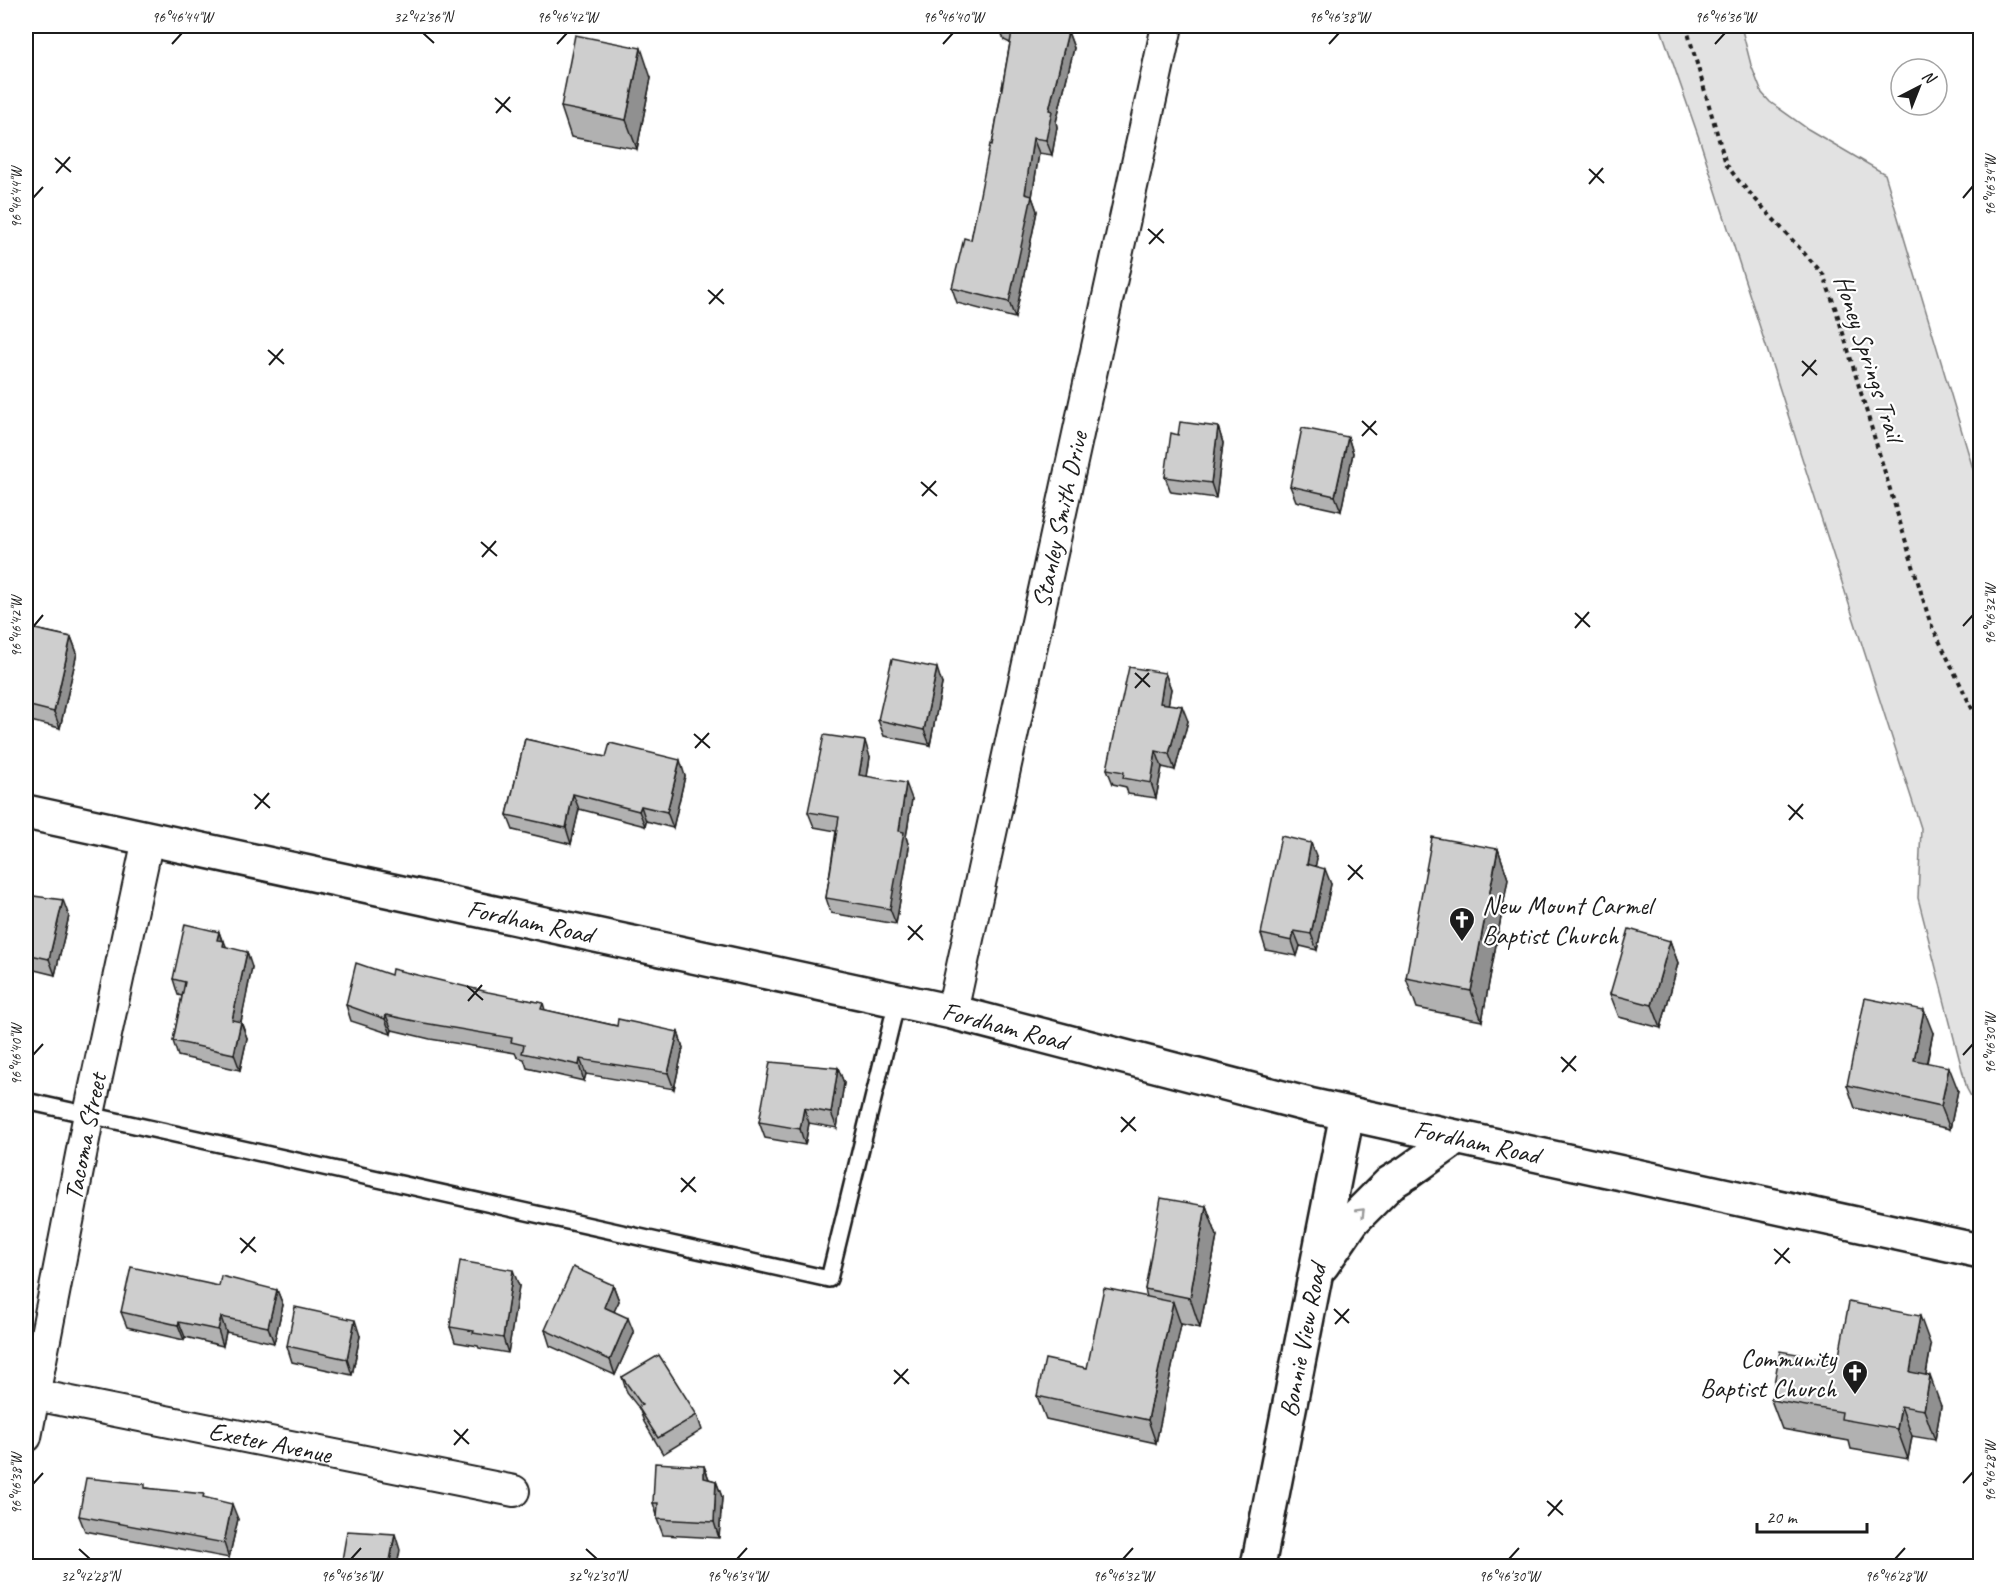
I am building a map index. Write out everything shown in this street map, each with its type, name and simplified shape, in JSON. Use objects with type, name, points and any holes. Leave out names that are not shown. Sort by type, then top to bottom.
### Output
[{"type":"street","name":"Stanley Smith Drive","points":[[952,1012],[1167,26]]},
{"type":"street","name":"Fordham Road","points":[[26,812],[952,1012],[1347,1114],[1980,1251]]},
{"type":"street","name":"Tacoma Street","points":[[26,1437],[30,1394],[148,839]]},
{"type":"street","name":"Bonnie View Road","points":[[1258,1566],[1347,1114]]},
{"type":"street","points":[[1314,1277],[1353,1220],[1390,1183],[1456,1138]]},
{"type":"street","name":"Exeter Avenue","points":[[30,1394],[514,1491]]},
{"type":"lane","points":[[26,1101],[829,1279],[897,1001]]},
{"type":"path","name":"Honey Springs Trail","points":[[1686,26],[1726,164],[1823,274],[1836,310],[1930,622],[1980,725]]},
{"type":"shaded area","points":[[1660,26],[1741,26],[1751,65],[1762,93],[1770,102],[1808,129],[1885,174],[1980,492],[1980,1113],[1967,1089],[1918,898],[1921,828],[1700,141]]},
{"type":"building","points":[[1000,26],[1060,26],[1059,30],[1068,32],[1049,110],[1052,111],[1046,140],[1033,138],[1025,194],[1032,196],[1009,302],[952,288],[964,238],[971,240],[990,144],[992,145],[1012,32]]},
{"type":"building","points":[[575,35],[641,48],[626,120],[561,107]]},
{"type":"building","points":[[1180,422],[1218,427],[1211,483],[1165,477],[1171,433],[1178,435]]},
{"type":"building","points":[[1302,428],[1348,437],[1335,496],[1290,486]]},
{"type":"building","points":[[26,627],[71,637],[54,712],[26,705]]},
{"type":"building","points":[[892,659],[937,668],[924,730],[878,720]]},
{"type":"building","points":[[1129,667],[1165,673],[1160,703],[1182,706],[1169,754],[1156,751],[1151,783],[1123,778],[1124,772],[1107,769]]},
{"type":"building","points":[[824,735],[865,741],[859,775],[906,783],[899,831],[904,832],[890,909],[826,898],[839,817],[808,812]]},
{"type":"building","points":[[525,739],[606,757],[610,743],[680,760],[667,812],[641,806],[639,811],[573,794],[566,828],[507,815]]},
{"type":"building","points":[[1281,836],[1311,843],[1307,864],[1325,869],[1311,934],[1294,931],[1292,941],[1261,934]]},
{"type":"building","name":"New Mount Carmel Baptist Church","points":[[1432,837],[1498,849],[1471,991],[1406,978]]},
{"type":"building","points":[[26,895],[63,900],[49,959],[26,954]]},
{"type":"building","points":[[185,924],[219,932],[217,940],[224,941],[223,946],[247,952],[232,1020],[241,1022],[234,1054],[173,1041],[185,982],[173,979]]},
{"type":"building","points":[[1629,929],[1670,941],[1652,1005],[1610,994]]},
{"type":"building","points":[[356,963],[391,975],[392,969],[543,1003],[541,1009],[617,1026],[618,1019],[678,1032],[668,1073],[580,1059],[579,1065],[522,1053],[524,1045],[511,1042],[512,1038],[386,1015],[385,1019],[346,1005]]},
{"type":"building","points":[[1865,998],[1924,1010],[1914,1060],[1949,1067],[1941,1106],[1847,1085]]},
{"type":"building","points":[[770,1062],[838,1068],[831,1113],[804,1108],[800,1129],[759,1122]]},
{"type":"building","points":[[1161,1198],[1206,1206],[1190,1298],[1145,1289]]},
{"type":"building","points":[[460,1261],[513,1270],[503,1338],[450,1327]]},
{"type":"building","points":[[131,1267],[219,1286],[221,1276],[277,1290],[268,1327],[221,1317],[218,1330],[179,1322],[178,1325],[121,1312]]},
{"type":"building","points":[[573,1267],[613,1285],[604,1307],[628,1318],[610,1360],[545,1330]]},
{"type":"building","points":[[1104,1288],[1173,1302],[1148,1420],[1037,1396],[1045,1359],[1087,1368]]},
{"type":"building","points":[[1849,1302],[1920,1316],[1910,1372],[1930,1376],[1924,1410],[1901,1406],[1897,1429],[1841,1419],[1842,1412],[1771,1400],[1780,1351],[1838,1361]]},
{"type":"building","points":[[295,1307],[355,1320],[347,1359],[287,1346]]},
{"type":"building","points":[[659,1355],[697,1415],[658,1438],[638,1407],[642,1405],[622,1377]]},
{"type":"building","points":[[655,1463],[704,1466],[704,1478],[716,1481],[714,1522],[657,1519],[658,1503],[653,1503]]},
{"type":"building","points":[[86,1478],[145,1484],[145,1488],[204,1494],[203,1497],[232,1504],[224,1543],[79,1516]]},
{"type":"building","points":[[347,1531],[395,1534],[389,1566],[341,1566]]},
{"type":"place","name":"New Mount Carmel Baptist Church","points":[[1462,943]]},
{"type":"place","name":"Community Baptist Church","points":[[1855,1396]]}]
